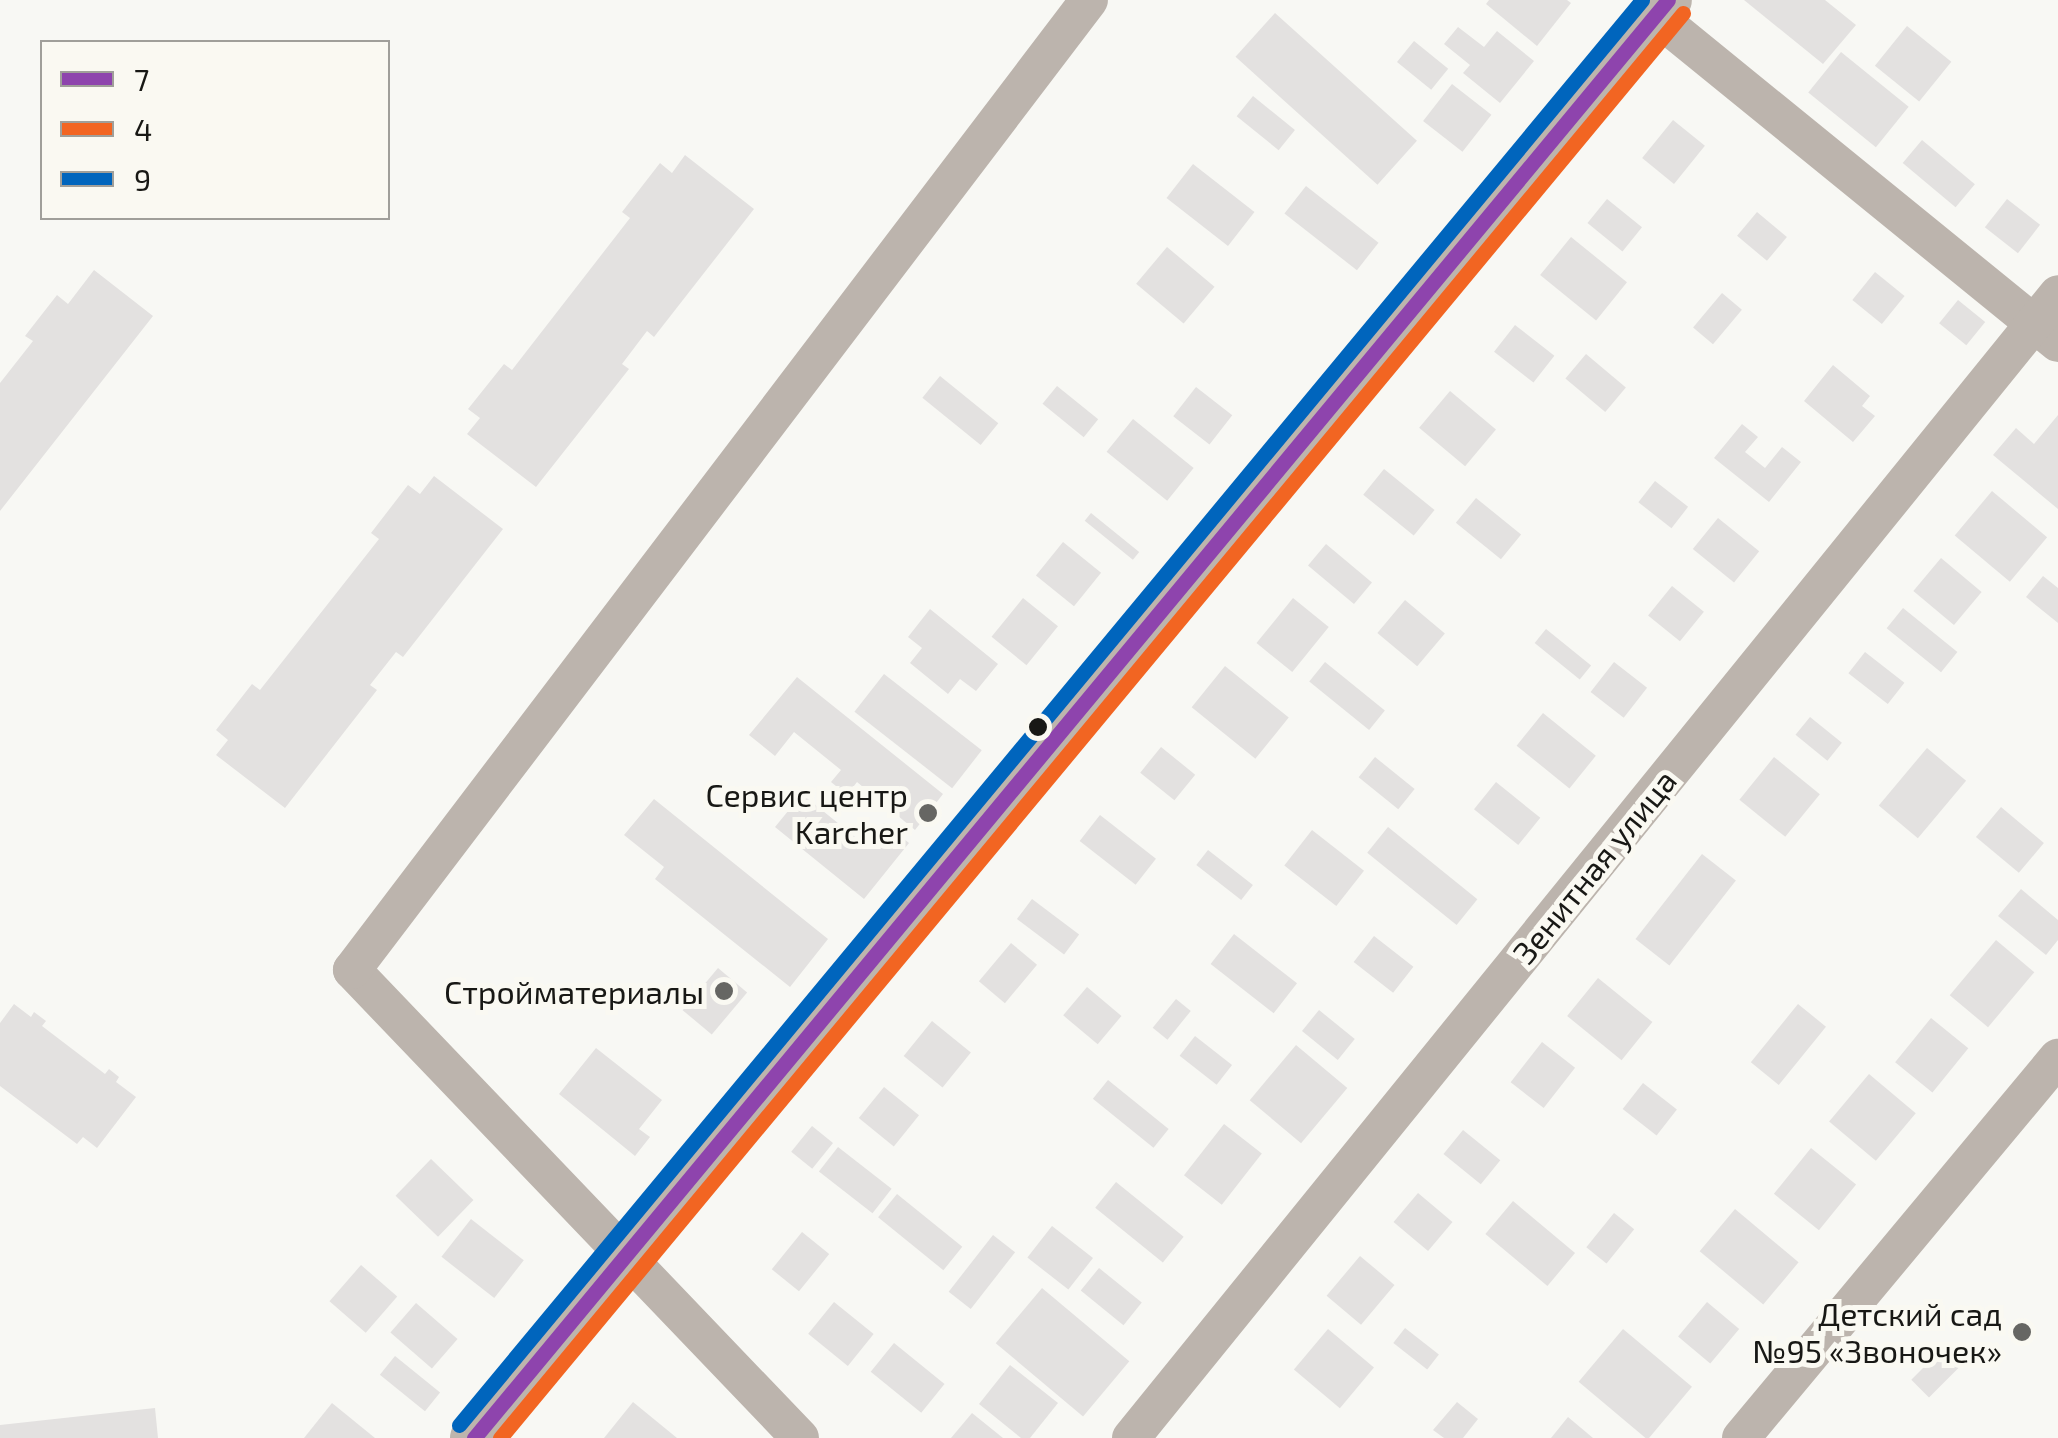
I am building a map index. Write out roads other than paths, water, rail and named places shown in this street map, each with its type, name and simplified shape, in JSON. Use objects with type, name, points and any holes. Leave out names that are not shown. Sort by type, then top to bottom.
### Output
[{"type":"main road","points":[[474,1438],[626,1260],[1662,8]]},
{"type":"street","points":[[800,1438],[352,970],[1089,0]]},
{"type":"street","points":[[1662,8],[2050,320]]},
{"type":"street","name":"Зенитная улица","points":[[1131,1438],[2050,320]]},
{"type":"street","points":[[1741,1438],[2058,1058]]},
{"type":"place","name":"Сервис центр Karcher","points":[[928,813]]},
{"type":"place","name":"Стройматериалы","points":[[724,991]]},
{"type":"place","name":"Детский сад №95 «Звоночек»","points":[[2022,1332]]}]
